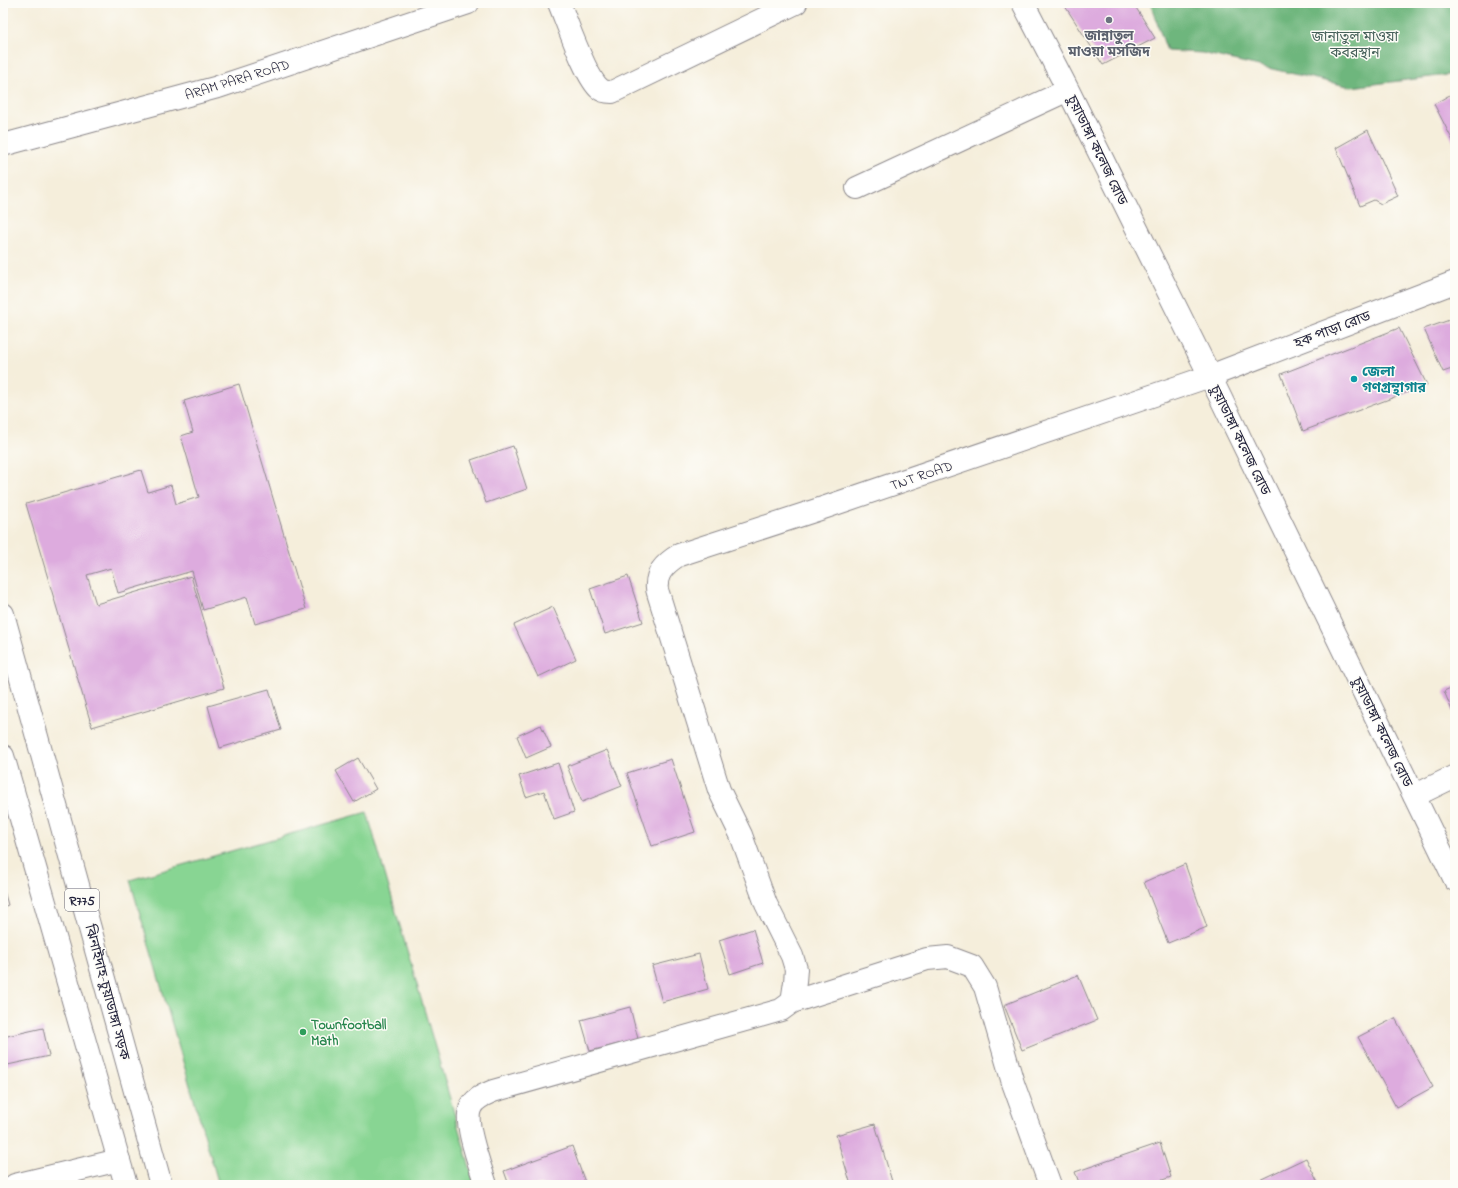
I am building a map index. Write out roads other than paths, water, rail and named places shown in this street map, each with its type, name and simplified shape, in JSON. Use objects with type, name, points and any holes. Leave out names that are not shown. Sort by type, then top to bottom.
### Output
[{"type":"street","name":"ARAM PARA ROAD","points":[[3,145],[218,87],[468,3]]},
{"type":"street","points":[[559,3],[587,71],[594,83],[602,91],[612,92],[796,3]]},
{"type":"street","name":"চুয়াডাঙ্গা কলেজ রোড","points":[[1023,3],[1068,90],[1210,376],[1455,880]]},
{"type":"street","points":[[856,188],[1068,90]]},
{"type":"street","name":"হক পাড়া রোড","points":[[1210,376],[1455,282]]},
{"type":"street","name":"TNT ROAD","points":[[792,1002],[796,969],[792,956],[766,904],[741,835],[719,790],[659,596],[656,584],[660,572],[668,562],[679,555],[826,507],[1210,376]]},
{"type":"street","name":"ঝিনাইদাহ-চুয়াডাঙ্গা সড়ক","points":[[3,614],[161,1185]]},
{"type":"street","name":"R775","points":[[3,756],[126,1185]]},
{"type":"street","points":[[1414,796],[1455,776]]},
{"type":"street","points":[[486,1185],[468,1120],[470,1109],[479,1097],[493,1090],[781,1010],[792,1002],[927,959],[948,957],[972,966],[985,987],[1013,1083],[1050,1185]]},
{"type":"street","points":[[15,1185],[119,1160]]},
{"type":"place","name":"জান্নাতুল মাওয়া মসজিদ","points":[[1109,20]]},
{"type":"place","name":"জেলা গণগ্রন্থাগার","points":[[1354,379]]},
{"type":"place","name":"Townfootball Math","points":[[303,1032]]},
{"type":"park label","name":"জানাতুল মাওয়া কবরস্থান","points":[[1355,44]]}]
